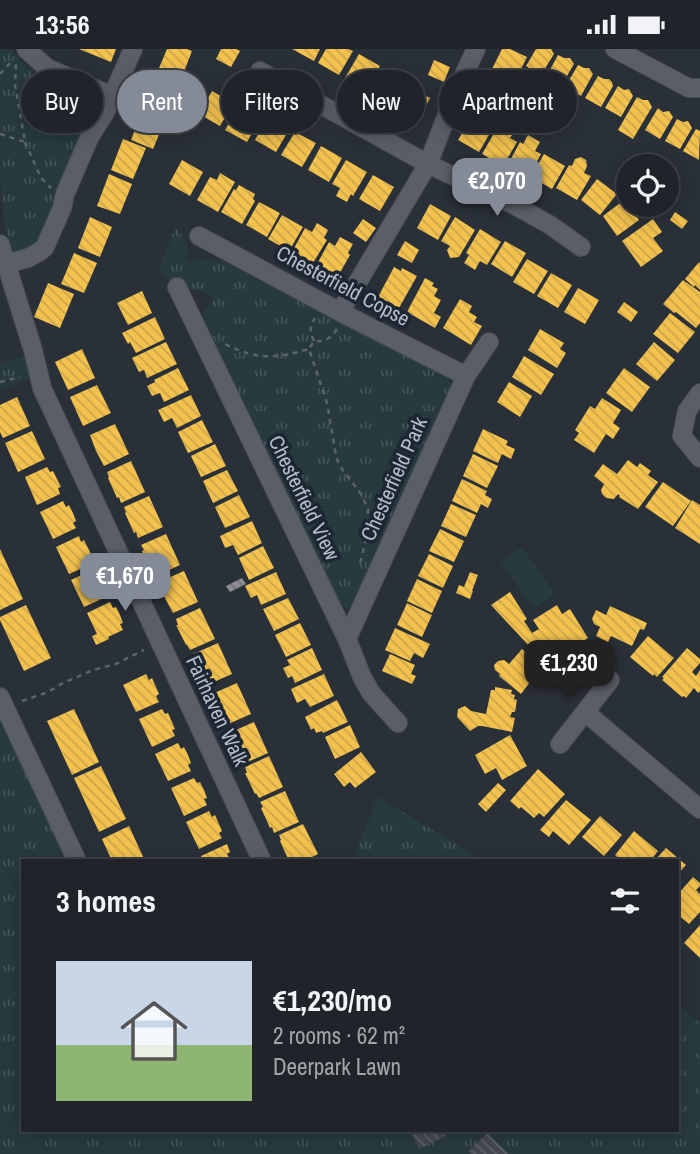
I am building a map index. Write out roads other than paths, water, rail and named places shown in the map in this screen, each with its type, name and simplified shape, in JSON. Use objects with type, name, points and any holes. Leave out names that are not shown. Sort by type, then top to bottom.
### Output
[{"type":"street","points":[[26,49],[47,68],[112,96]]},
{"type":"street","points":[[6,264],[28,258],[45,247],[90,136],[105,113],[133,49]]},
{"type":"street","points":[[337,310],[428,164],[476,49]]},
{"type":"street","points":[[615,49],[689,88],[700,88]]},
{"type":"street","points":[[323,106],[428,164],[516,206],[581,247]]},
{"type":"street","name":"Chesterfield Copse","points":[[199,236],[466,376]]},
{"type":"street","name":"Fairhaven Walk","points":[[0,244],[33,349],[42,388],[261,859]]},
{"type":"street","name":"Chesterfield View","points":[[177,287],[347,639],[362,677],[371,693],[398,723]]},
{"type":"street","name":"Chesterfield Park","points":[[347,639],[466,376],[489,342]]},
{"type":"street","points":[[700,393],[687,411],[682,436],[700,458]]},
{"type":"street","points":[[560,744],[610,680]]},
{"type":"street","points":[[3,702],[76,859]]},
{"type":"street","points":[[585,712],[700,809]]}]
